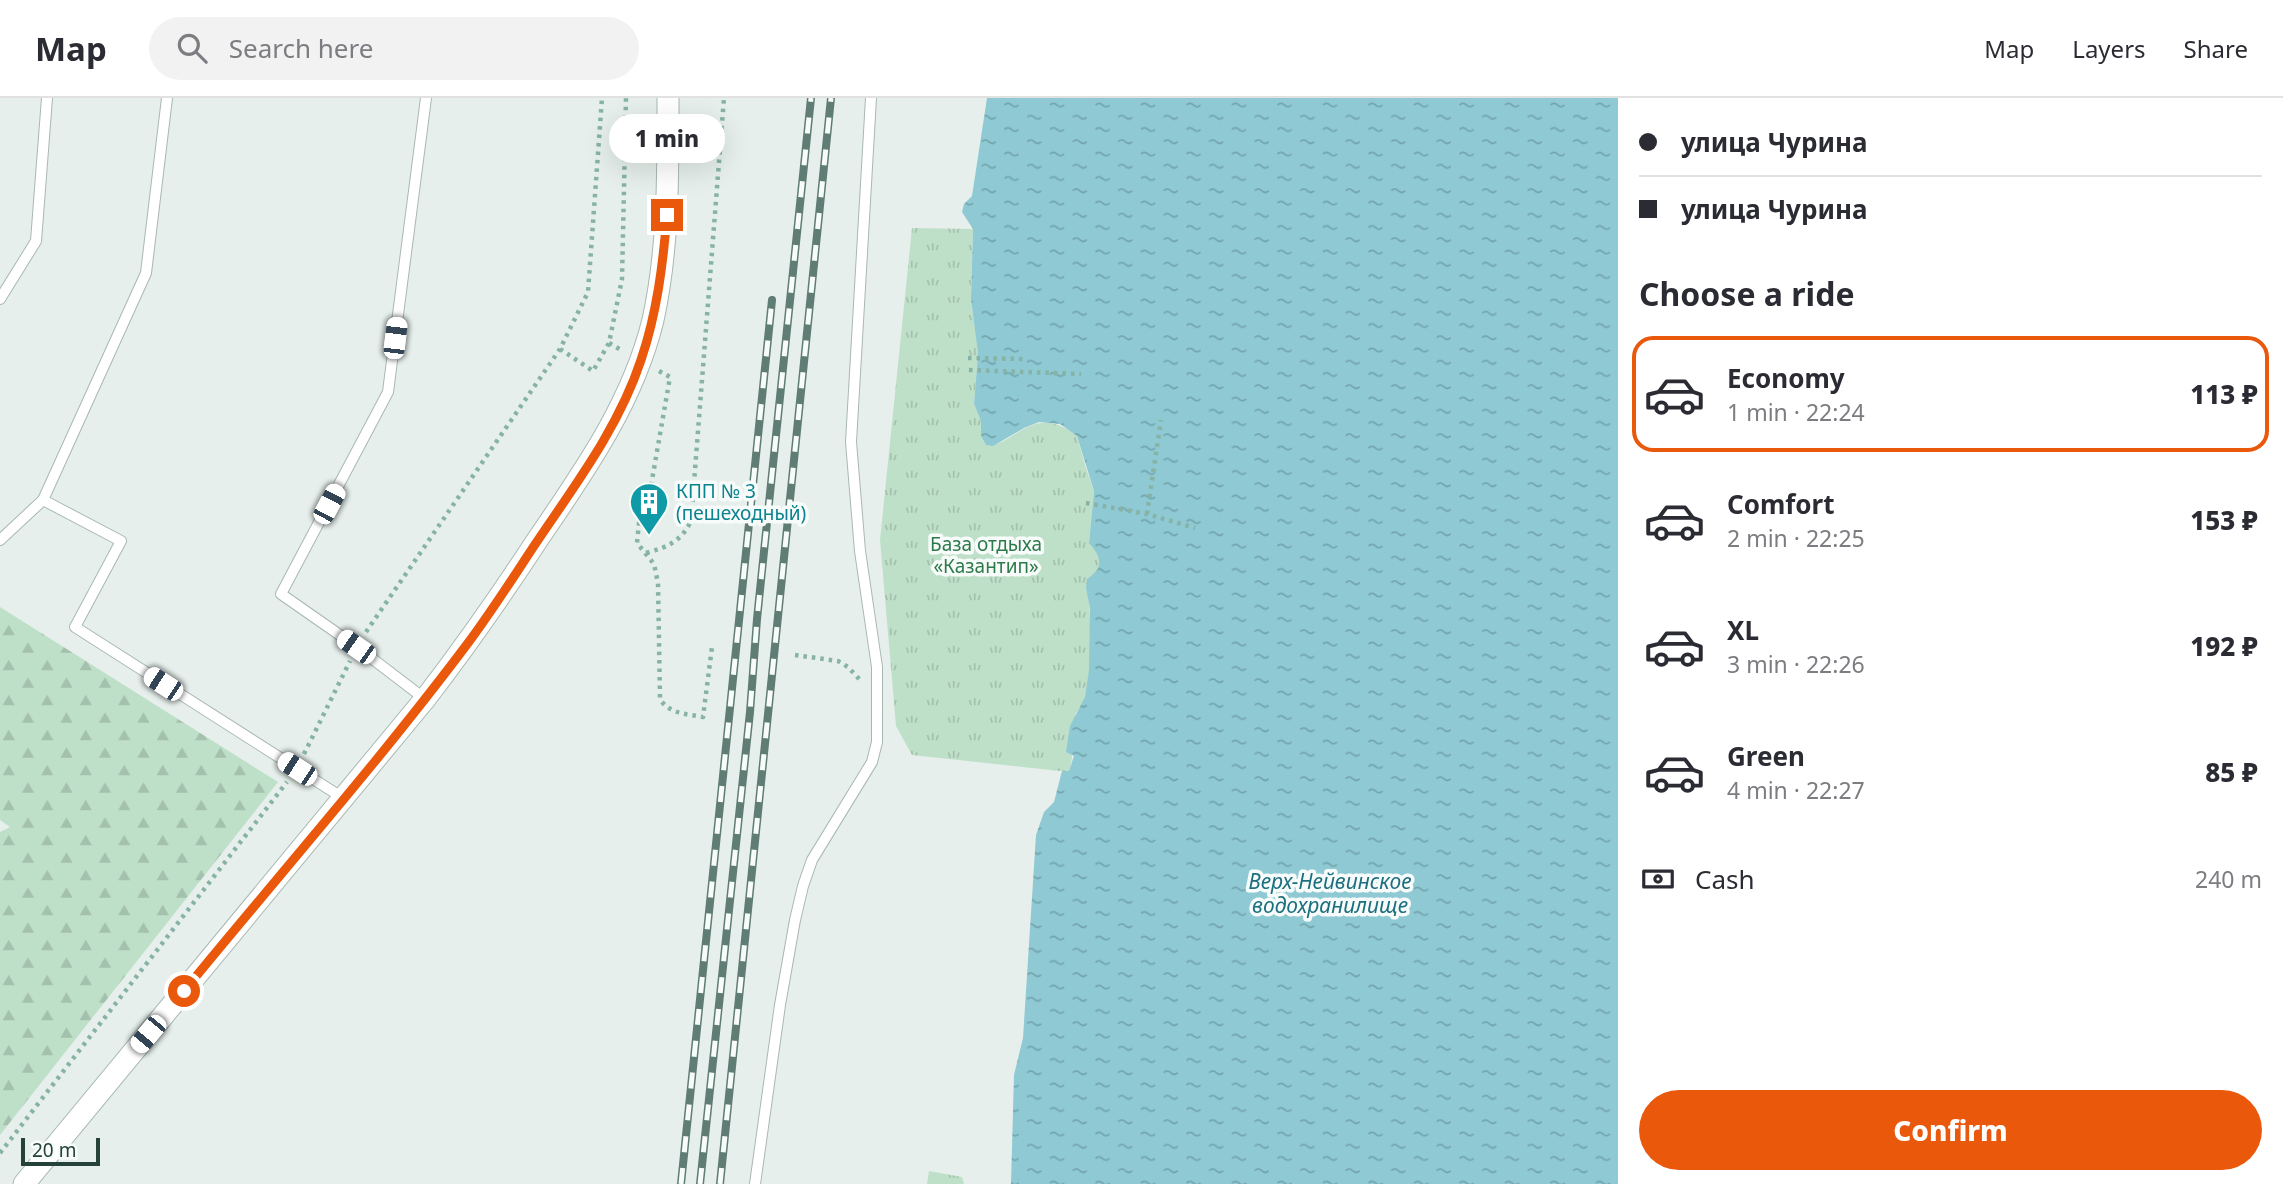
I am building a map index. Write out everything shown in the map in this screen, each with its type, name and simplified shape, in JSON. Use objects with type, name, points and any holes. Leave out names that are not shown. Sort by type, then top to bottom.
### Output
[{"type":"street","points":[[24,1184],[470,641],[618,415],[641,362],[661,280],[668,193],[668,98]]},
{"type":"lane","points":[[0,299],[36,241],[47,98]]},
{"type":"lane","points":[[0,540],[43,500],[146,273],[167,98]]},
{"type":"lane","points":[[425,699],[281,594],[388,392],[426,98]]},
{"type":"lane","points":[[755,1184],[780,1005],[803,886],[812,860],[872,762],[877,742],[877,667],[860,551],[851,442],[871,98]]},
{"type":"lane","points":[[43,500],[121,541],[75,627],[343,798]]},
{"type":"path","points":[[560,349],[593,371],[609,343],[622,279],[626,98]]},
{"type":"path","points":[[646,554],[678,540],[691,521],[724,98]]},
{"type":"path","points":[[609,343],[670,377],[648,503],[637,543],[654,564],[658,583],[660,699],[664,707],[703,717],[712,647]]},
{"type":"path","points":[[968,358],[1026,359]]},
{"type":"path","points":[[969,370],[1081,374]]},
{"type":"path","points":[[1147,514],[1161,420]]},
{"type":"path","points":[[1086,503],[1147,514],[1195,528]]},
{"type":"path","points":[[795,655],[838,661],[878,692]]},
{"type":"green space","name":"База отдыха «Казантип»","points":[[912,228],[973,229],[971,299],[978,354],[974,404],[981,421],[981,436],[986,445],[1000,443],[1037,424],[1060,426],[1077,436],[1094,491],[1089,542],[1098,555],[1099,565],[1086,588],[1091,627],[1089,674],[1085,698],[1075,717],[1069,772],[912,755],[896,726],[880,540]]},
{"type":"green space","points":[[0,607],[278,782],[0,1135],[0,832],[10,827],[0,820]]},
{"type":"green space","points":[[929,1171],[962,1177],[964,1184],[927,1184]]},
{"type":"water","name":"Верх-Нейвинское водохранилище","points":[[987,98],[1618,98],[1618,1184],[1011,1184],[1014,1075],[1023,1038],[1036,835],[1044,812],[1054,802],[1062,771],[1069,771],[1074,756],[1066,752],[1070,726],[1085,697],[1089,670],[1090,609],[1087,579],[1097,571],[1099,562],[1089,543],[1094,491],[1077,436],[1060,424],[1039,422],[993,446],[986,445],[981,436],[981,421],[974,404],[978,354],[971,299],[973,229],[962,212],[964,204],[972,196]]},
{"type":"railway","points":[[700,1184],[811,98]]},
{"type":"railway","points":[[720,1184],[831,98]]},
{"type":"railway","points":[[681,1184],[772,300]]},
{"type":"place","name":"КПП № 3 (пешеходный)","points":[[649,536]]},
{"type":"route","points":[[184,991],[470,641],[603,440],[618,415],[641,362],[661,280],[667,215]]}]
